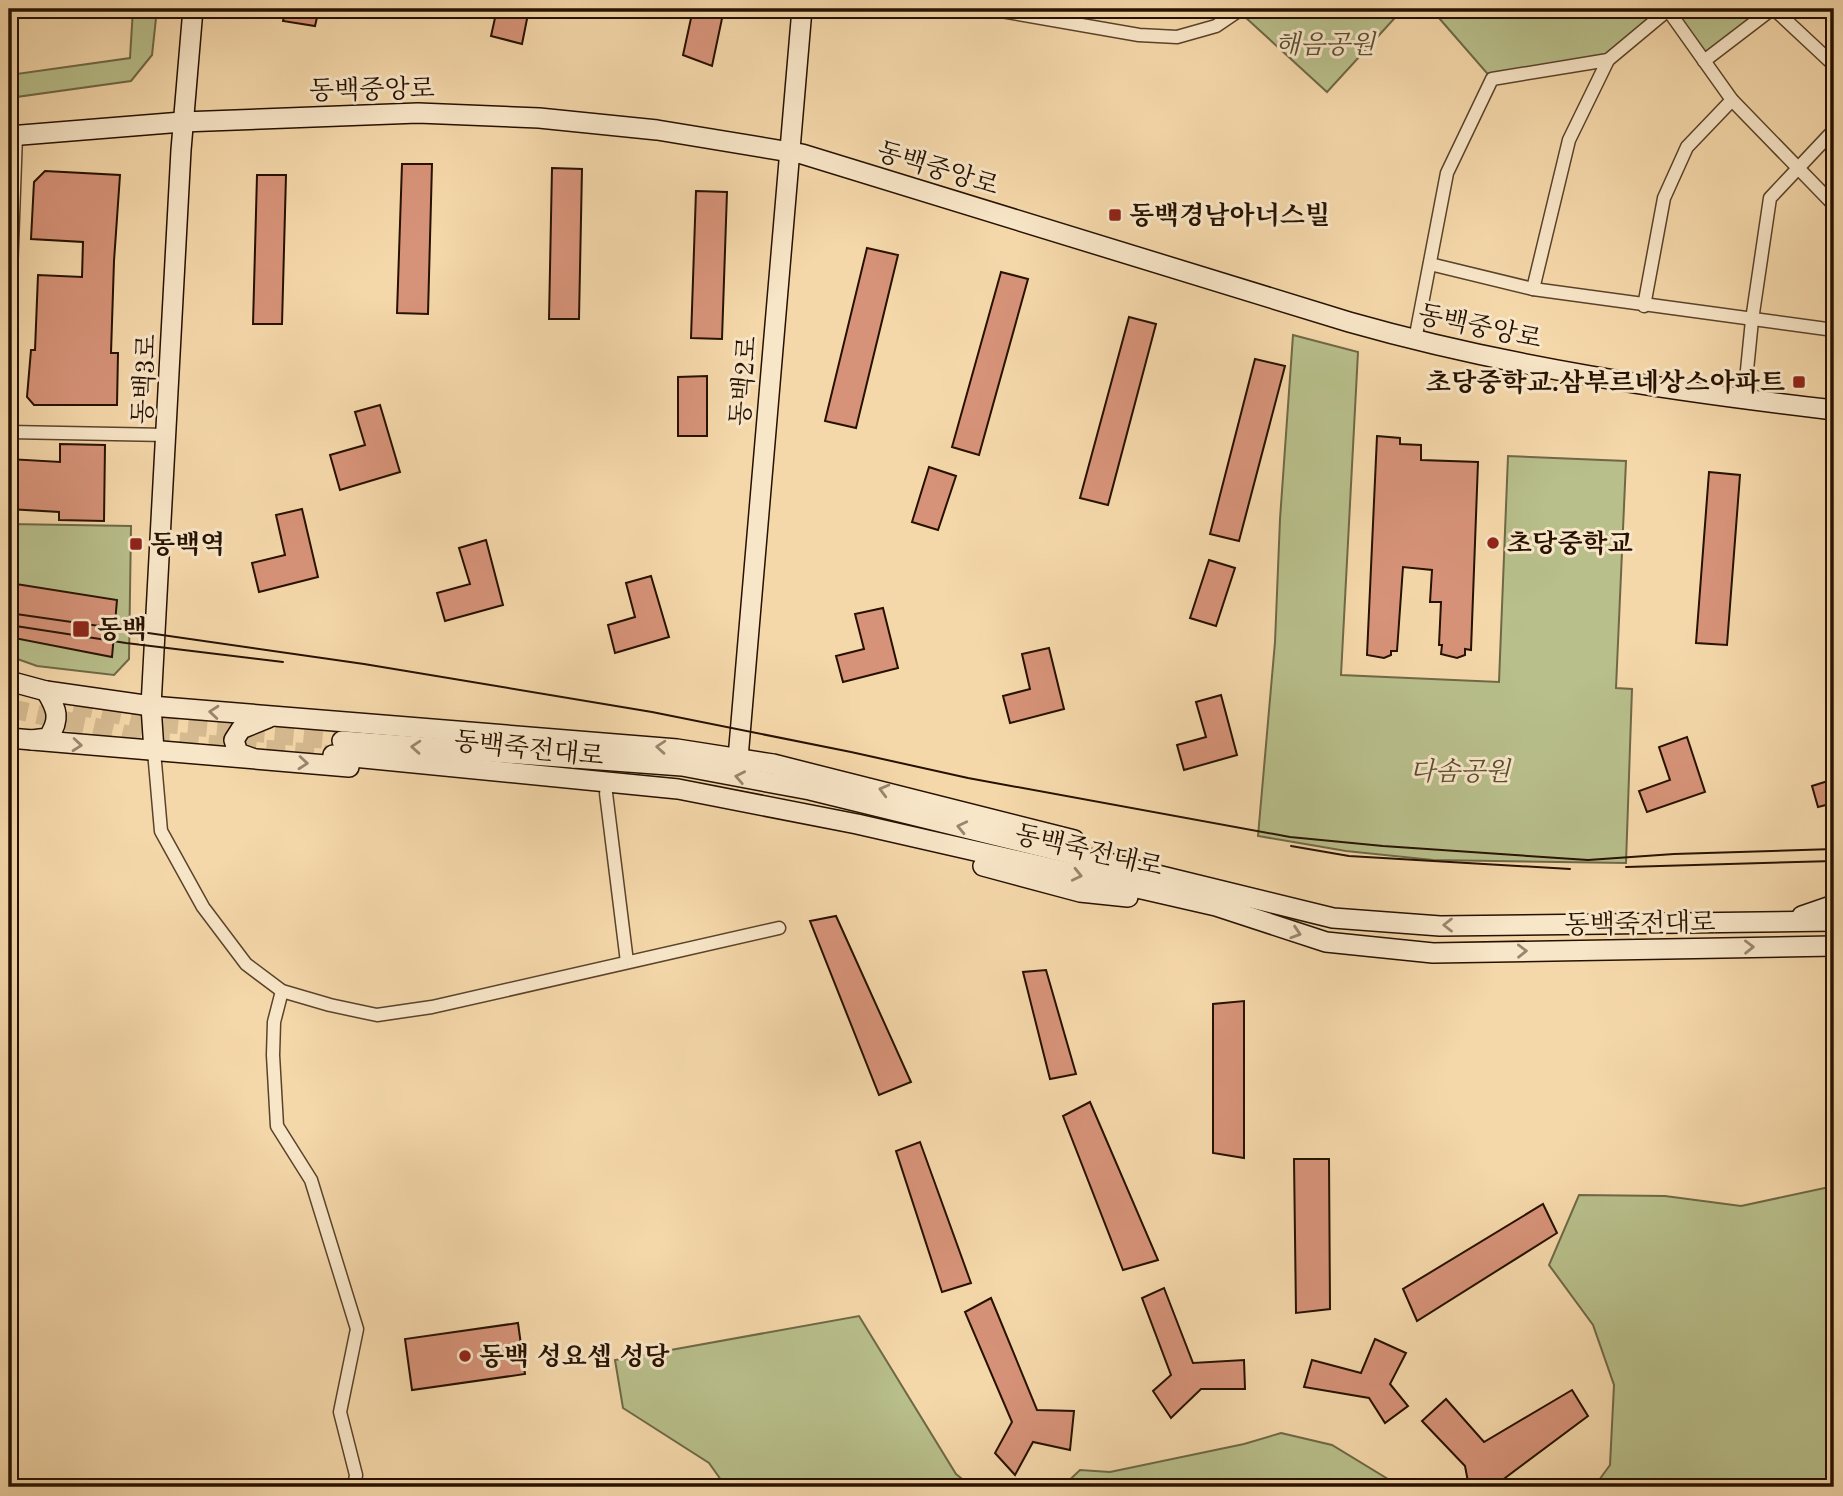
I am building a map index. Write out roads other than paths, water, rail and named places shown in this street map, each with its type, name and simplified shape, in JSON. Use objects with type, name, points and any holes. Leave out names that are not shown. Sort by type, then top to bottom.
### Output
[{"type":"main road","name":"동백3로","points":[[153,751],[151,706],[182,122],[193,9]]},
{"type":"main road","name":"동백2로","points":[[738,758],[802,9]]},
{"type":"main road","name":"동백중앙로","points":[[12,136],[182,122],[379,114],[492,115],[618,125],[788,151],[1415,340],[1552,369],[1744,400],[1834,410]]},
{"type":"main road","points":[[9,681],[46,691],[151,706],[677,749],[738,758],[866,786],[1122,853],[1208,886]]},
{"type":"main road","points":[[16,739],[48,738],[55,728],[57,709],[46,691]]},
{"type":"main road","points":[[256,760],[237,753],[234,740],[241,729],[272,717]]},
{"type":"main road","points":[[16,739],[476,778],[733,808],[862,834],[1080,892],[1216,906]]},
{"type":"main road","name":"동백죽전대로","points":[[1834,921],[1440,926],[1333,918],[810,790],[682,766],[338,748],[678,789],[857,824],[1216,906],[1326,943],[1433,953],[1834,946]]},
{"type":"main road","points":[[1785,923],[1834,905]]},
{"type":"street","points":[[990,9],[1167,37],[1198,33],[1216,26],[1241,9]]},
{"type":"street","points":[[1704,61],[1773,9],[1834,65]]},
{"type":"street","points":[[1533,289],[1569,140],[1608,61],[1668,10],[1732,100],[1834,205]]},
{"type":"street","points":[[1415,340],[1447,173],[1492,79],[1608,61]]},
{"type":"street","points":[[1644,306],[1664,198],[1687,147],[1732,100]]},
{"type":"street","points":[[1744,400],[1752,320],[1770,198],[1834,130]]},
{"type":"street","points":[[9,328],[12,136]]},
{"type":"street","points":[[1430,264],[1533,289],[1834,330]]},
{"type":"street","points":[[9,432],[167,435]]},
{"type":"street","points":[[153,751],[161,831],[203,907],[246,964],[282,991],[377,1015],[432,1007],[779,928]]},
{"type":"street","points":[[606,793],[627,962]]},
{"type":"street","points":[[282,991],[274,1023],[276,1126],[311,1180],[357,1329],[340,1412],[356,1475],[354,1487]]},
{"type":"tunnel","points":[[46,698],[150,722],[342,741]]},
{"type":"tunnel","points":[[9,708],[147,739],[333,755]]},
{"type":"tram line","points":[[9,613],[364,664],[652,712],[968,778],[1290,837],[1588,860],[1674,854],[1834,849]]},
{"type":"tram line","points":[[9,625],[126,643],[283,662]]},
{"type":"tram line","points":[[1291,846],[1349,856],[1570,869]]},
{"type":"tram line","points":[[1626,867],[1834,861]]},
{"type":"place","name":"동백경남아너스빌","points":[[1115,215]]},
{"type":"place","name":"초당중학교.삼부르네상스아파트","points":[[1799,382]]},
{"type":"place","name":"초당중학교","points":[[1493,543]]},
{"type":"place","name":"동백역","points":[[136,544]]},
{"type":"place","name":"동백","points":[[81,629]]},
{"type":"place","name":"동백 성요셉 성당","points":[[465,1356]]},
{"type":"park label","name":"해음공원","points":[[1325,44]]},
{"type":"park label","name":"다솜공원","points":[[1460,771]]}]
